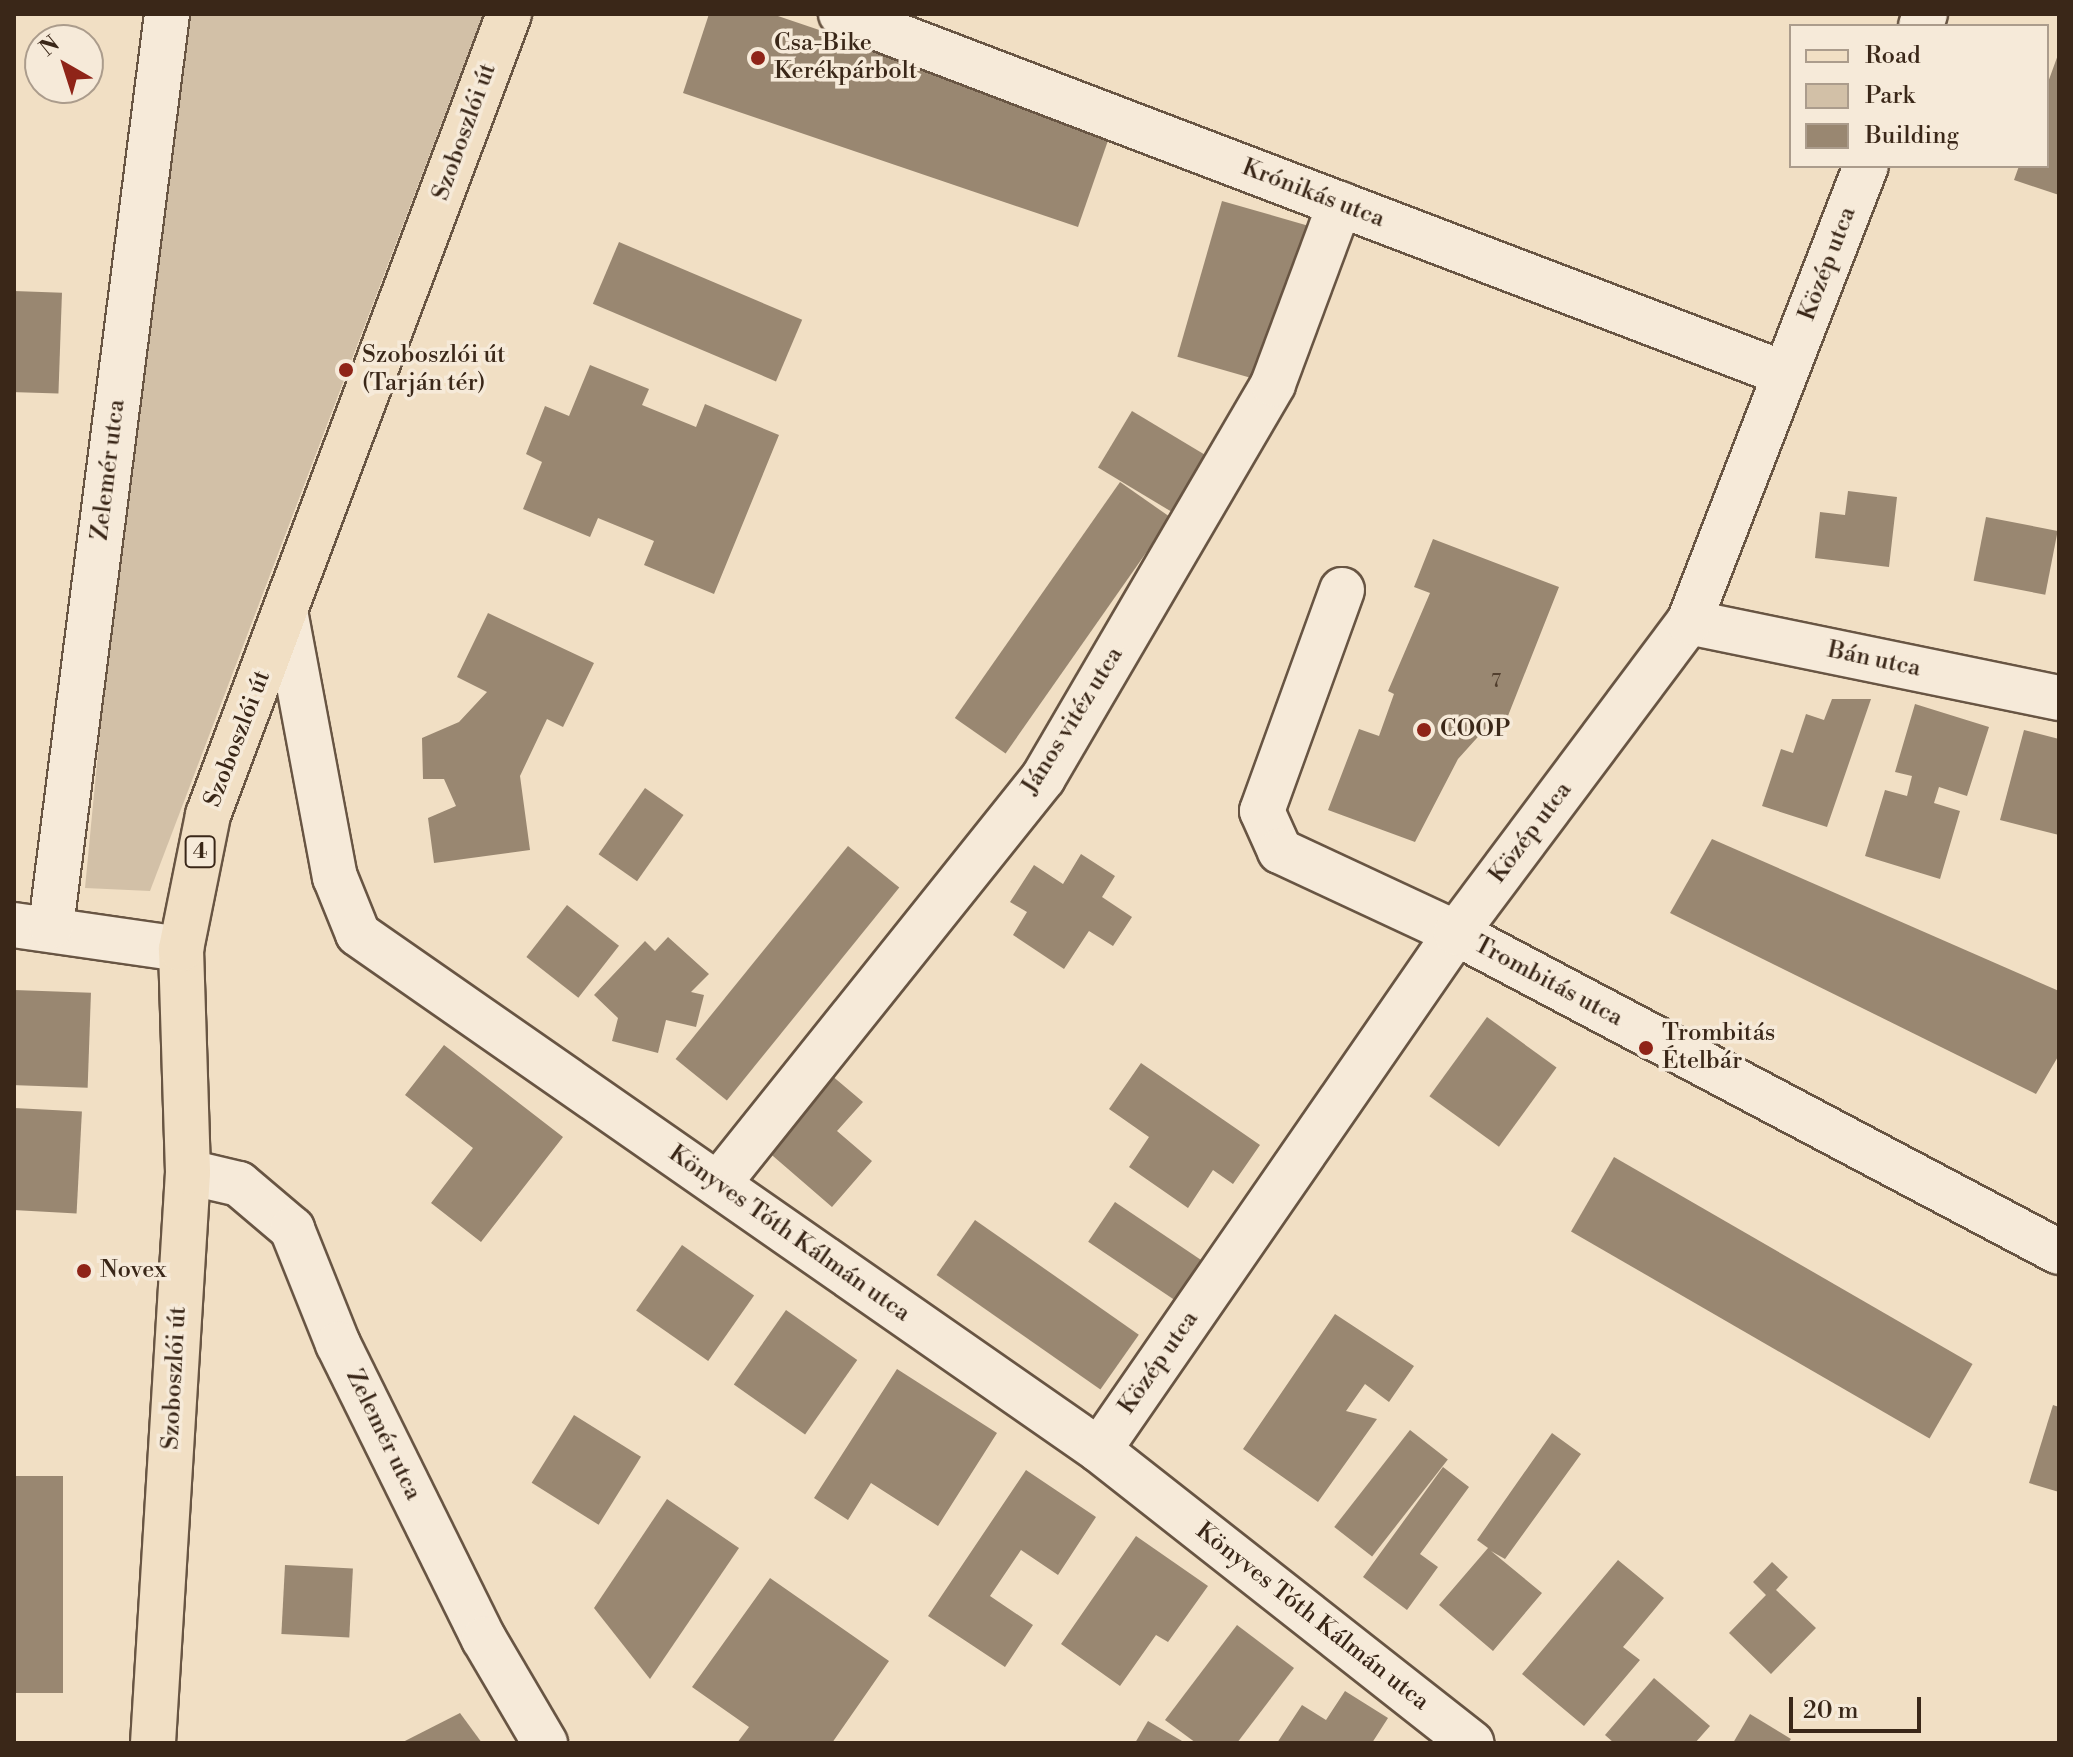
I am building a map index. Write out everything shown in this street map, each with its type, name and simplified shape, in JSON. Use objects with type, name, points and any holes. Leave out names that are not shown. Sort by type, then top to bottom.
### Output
[{"type":"main road","name":"Szoboszlói út","points":[[153,1743],[188,1172],[181,949],[208,815],[286,616],[509,14]]},
{"type":"street","name":"Zelemér utca","points":[[33,925],[167,14]]},
{"type":"street","name":"Krónikás utca","points":[[857,17],[1785,374]]},
{"type":"street","name":"Közép utca","points":[[1099,1450],[1456,933],[1689,622],[1865,168]]},
{"type":"street","name":"János vitéz utca","points":[[718,1184],[1043,778],[1273,384],[1340,204]]},
{"type":"street","name":"Trombitás utca","points":[[1342,590],[1262,811],[1280,851],[1456,933],[2059,1252]]},
{"type":"street","name":"Könyves Tóth Kálmán utca","points":[[286,616],[335,877],[358,934],[1099,1450],[1472,1743]]},
{"type":"street","name":"Bán utca","points":[[1689,622],[2059,698]]},
{"type":"street","points":[[33,925],[181,949]]},
{"type":"street","name":"Zelemér utca","points":[[188,1172],[239,1184],[292,1229],[338,1344],[484,1639],[545,1743]]},
{"type":"green space","points":[[169,14],[483,14],[150,891],[85,888]]},
{"type":"building","points":[[709,14],[772,14],[1112,129],[1078,227],[683,93]]},
{"type":"building","points":[[2059,52],[2059,195],[2014,180],[2018,168],[2049,168],[2049,80]]},
{"type":"building","points":[[1222,201],[1313,227],[1269,383],[1177,357]]},
{"type":"building","points":[[619,242],[802,320],[776,381],[593,304]]},
{"type":"building","points":[[14,291],[62,293],[58,394],[14,392]]},
{"type":"building","points":[[590,365],[649,389],[642,405],[696,427],[705,404],[779,435],[714,594],[644,565],[654,541],[598,518],[590,537],[523,509],[542,462],[526,454],[545,406],[569,416]]},
{"type":"building","points":[[1132,411],[1206,455],[1172,512],[1098,468]]},
{"type":"building","points":[[1120,482],[1171,518],[1006,753],[955,718]]},
{"type":"building","points":[[1848,491],[1897,497],[1889,567],[1815,558],[1820,512],[1845,515]]},
{"type":"building","points":[[1986,517],[2058,531],[2045,595],[1974,581]]},
{"type":"building","points":[[1433,539],[1559,587],[1502,731],[1485,729],[1458,759],[1415,842],[1328,810],[1359,729],[1379,736],[1394,694],[1388,691],[1430,593],[1414,587]]},
{"type":"building","points":[[488,613],[594,663],[563,727],[547,719],[520,776],[530,850],[434,863],[428,818],[456,806],[444,779],[423,779],[422,738],[459,722],[487,692],[457,677]]},
{"type":"building","points":[[1832,699],[1871,699],[1827,827],[1762,806],[1781,749],[1793,753],[1806,714],[1824,720]]},
{"type":"building","points":[[1915,704],[1989,727],[1967,796],[1939,787],[1934,803],[1960,811],[1940,879],[1865,856],[1885,790],[1907,796],[1912,776],[1895,772]]},
{"type":"building","points":[[2024,730],[2059,739],[2059,835],[2000,820]]},
{"type":"building","points":[[645,788],[684,815],[637,881],[599,854]]},
{"type":"building","points":[[1712,839],[2059,991],[2059,1055],[2036,1094],[1670,913]]},
{"type":"building","points":[[848,846],[899,888],[727,1100],[676,1059]]},
{"type":"building","points":[[1081,854],[1115,876],[1102,897],[1132,917],[1113,946],[1089,931],[1064,969],[1013,935],[1027,912],[1010,902],[1034,865],[1063,884]]},
{"type":"building","points":[[567,905],[619,946],[578,998],[526,957]]},
{"type":"building","points":[[668,937],[709,974],[691,992],[704,995],[696,1027],[666,1020],[658,1053],[612,1041],[618,1018],[594,995],[645,941],[655,951]]},
{"type":"building","points":[[14,990],[91,993],[88,1088],[14,1085]]},
{"type":"building","points":[[1487,1017],[1557,1068],[1499,1147],[1429,1096]]},
{"type":"building","points":[[444,1045],[563,1137],[481,1242],[431,1203],[473,1148],[405,1095]]},
{"type":"building","points":[[1141,1063],[1260,1145],[1233,1184],[1213,1170],[1188,1208],[1129,1167],[1149,1137],[1109,1109]]},
{"type":"building","points":[[824,1069],[863,1102],[837,1131],[872,1161],[832,1207],[759,1144]]},
{"type":"building","points":[[14,1108],[82,1112],[77,1213],[14,1210]]},
{"type":"building","points":[[1614,1157],[1973,1364],[1930,1438],[1571,1231]]},
{"type":"building","points":[[1115,1202],[1207,1264],[1180,1304],[1088,1242]]},
{"type":"building","points":[[975,1220],[1139,1335],[1100,1390],[937,1275]]},
{"type":"building","points":[[682,1245],[754,1295],[708,1361],[636,1311]]},
{"type":"building","points":[[786,1310],[857,1360],[805,1434],[734,1385]]},
{"type":"building","points":[[1335,1314],[1414,1366],[1389,1402],[1365,1384],[1346,1411],[1377,1419],[1318,1502],[1243,1449]]},
{"type":"building","points":[[897,1369],[997,1433],[938,1526],[871,1483],[848,1520],[814,1498]]},
{"type":"building","points":[[2053,1405],[2059,1407],[2059,1492],[2029,1483]]},
{"type":"building","points":[[574,1415],[641,1457],[599,1525],[532,1483]]},
{"type":"building","points":[[1410,1430],[1448,1460],[1372,1556],[1334,1527]]},
{"type":"building","points":[[1552,1433],[1581,1454],[1505,1559],[1491,1551],[1542,1593],[1493,1651],[1439,1605],[1488,1548],[1477,1540]]},
{"type":"building","points":[[1443,1467],[1469,1487],[1420,1554],[1438,1567],[1407,1610],[1363,1577]]},
{"type":"building","points":[[1026,1470],[1096,1517],[1058,1575],[1021,1550],[990,1596],[1033,1625],[1005,1667],[928,1616]]},
{"type":"building","points":[[14,1476],[63,1476],[63,1693],[14,1693]]},
{"type":"building","points":[[667,1499],[739,1548],[650,1679],[594,1608]]},
{"type":"building","points":[[1136,1536],[1208,1586],[1168,1642],[1156,1635],[1120,1686],[1061,1644]]},
{"type":"building","points":[[1618,1560],[1664,1598],[1623,1647],[1640,1660],[1584,1726],[1522,1674]]},
{"type":"building","points":[[1772,1562],[1788,1577],[1776,1590],[1816,1628],[1771,1674],[1729,1633],[1766,1595],[1753,1582]]},
{"type":"building","points":[[285,1565],[353,1569],[349,1637],[281,1634]]},
{"type":"building","points":[[770,1578],[889,1661],[832,1743],[737,1743],[749,1727],[692,1687]]},
{"type":"building","points":[[1237,1625],[1294,1668],[1237,1743],[1196,1743],[1165,1720]]},
{"type":"building","points":[[1654,1678],[1710,1726],[1695,1743],[1614,1743],[1605,1735]]},
{"type":"building","points":[[1345,1691],[1388,1718],[1372,1743],[1277,1743],[1302,1705],[1326,1720]]},
{"type":"building","points":[[460,1713],[482,1743],[401,1743]]},
{"type":"building","points":[[1750,1714],[1791,1739],[1788,1743],[1733,1743]]},
{"type":"building","points":[[1148,1721],[1182,1741],[1135,1743]]},
{"type":"place","name":"Csa-Bike Kerékpárbolt","points":[[758,58]]},
{"type":"place","name":"Szoboszlói út (Tarján tér)","points":[[346,370]]},
{"type":"place","name":"COOP","points":[[1424,730]]},
{"type":"place","name":"Trombitás Ételbár","points":[[1646,1048]]},
{"type":"place","name":"Novex","points":[[84,1271]]}]
